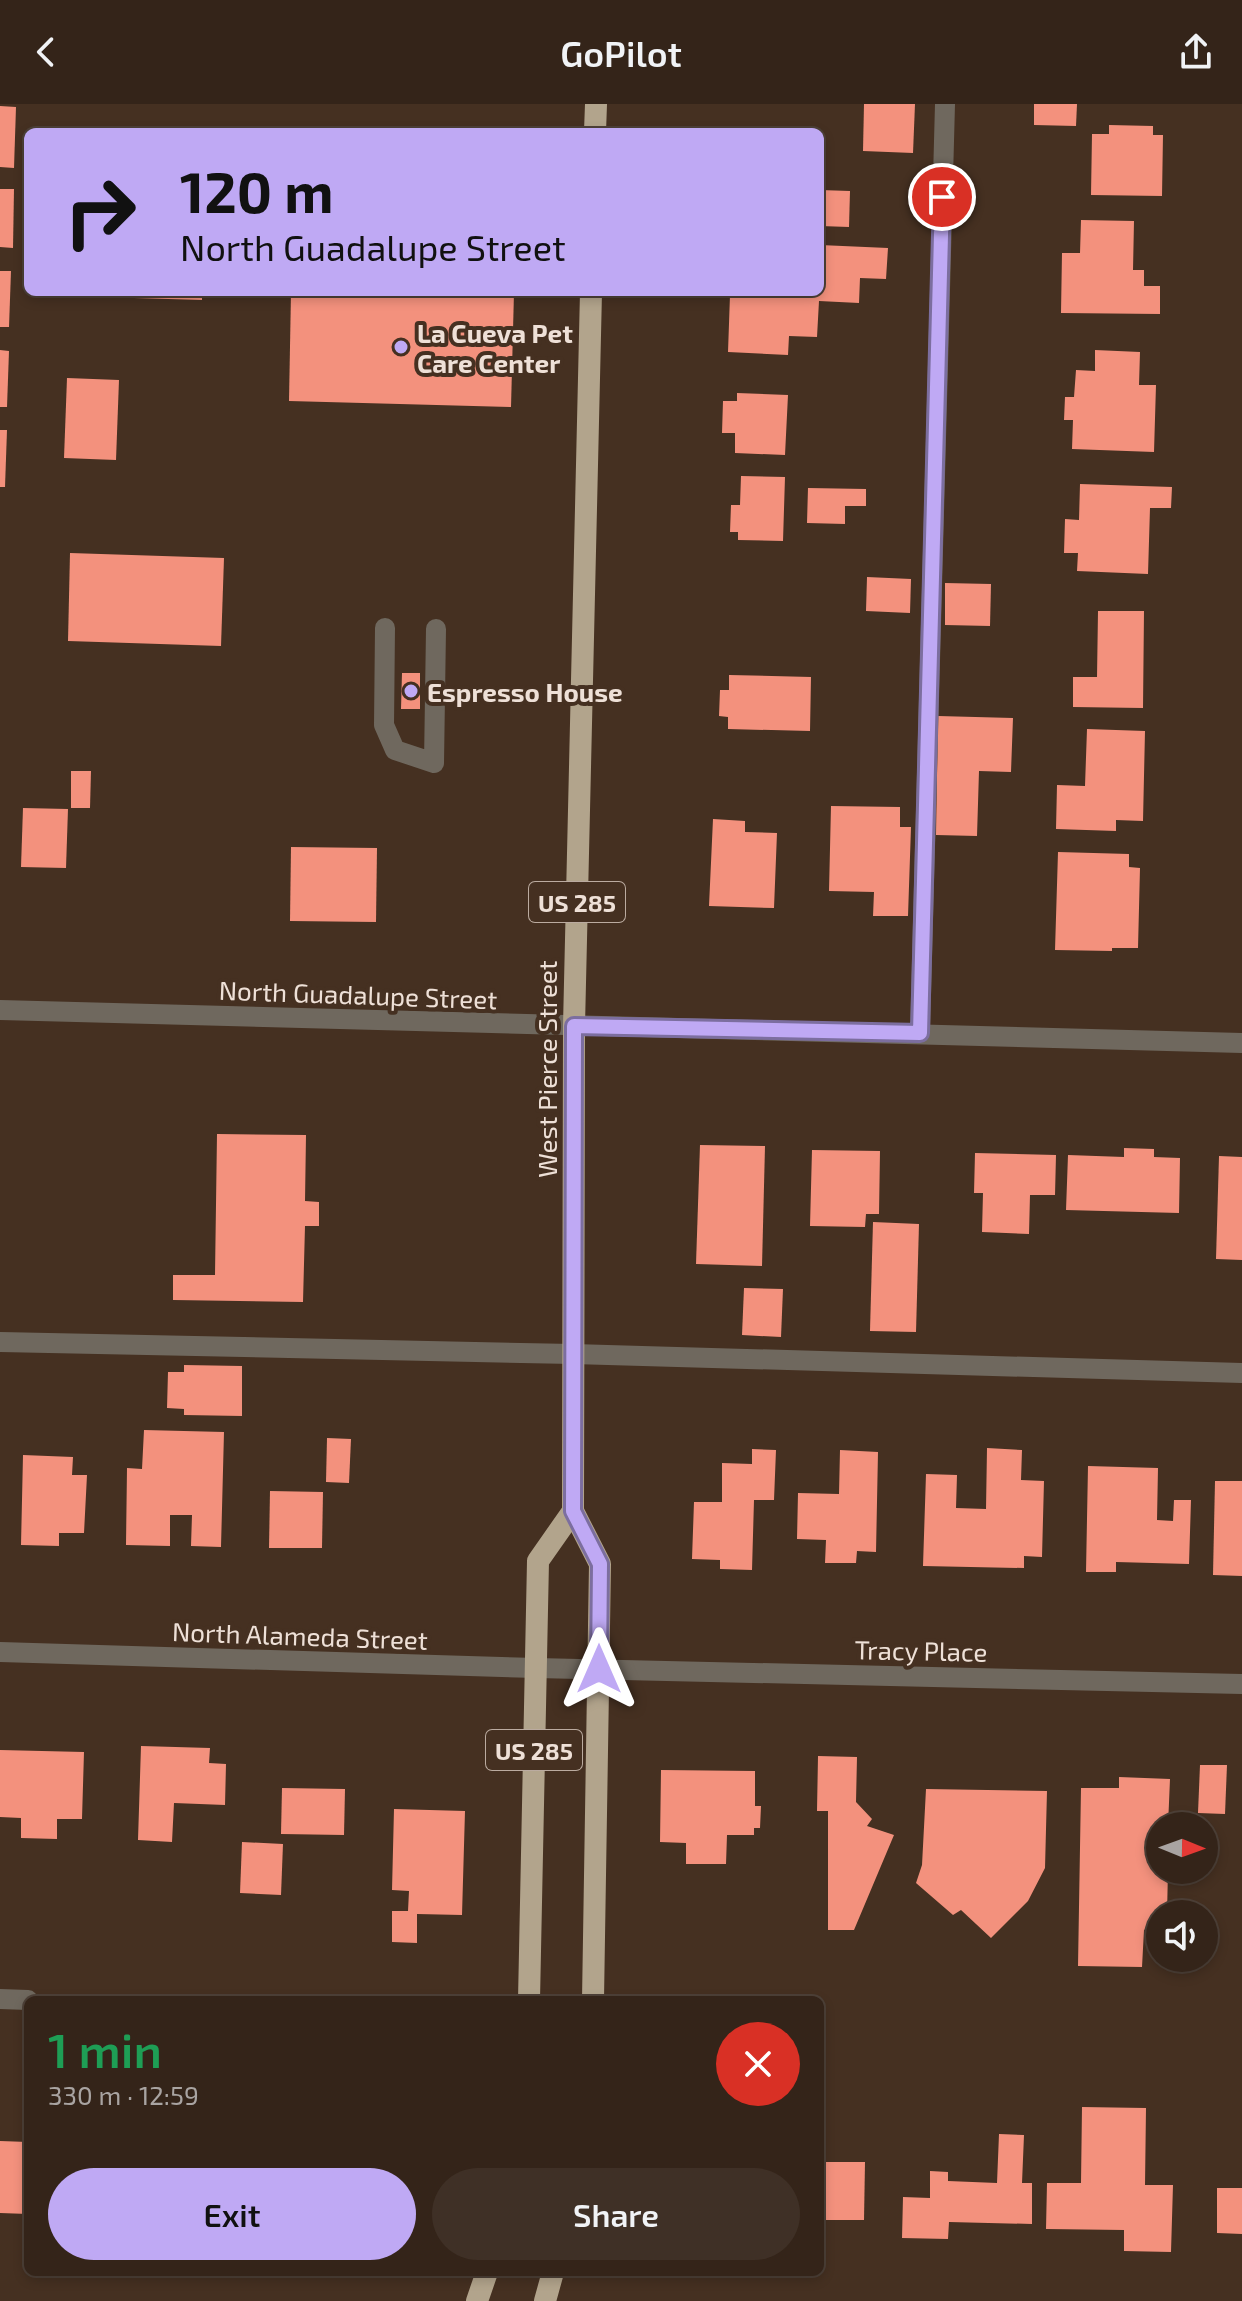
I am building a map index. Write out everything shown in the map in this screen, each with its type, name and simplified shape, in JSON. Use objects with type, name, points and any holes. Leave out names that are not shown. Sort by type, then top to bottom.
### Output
[{"type":"highway","points":[[595,128],[596,104]]},
{"type":"highway","name":"West Pierce Street","points":[[591,296],[574,1026],[573,1511],[600,1564],[593,1996]]},
{"type":"highway","name":"US 285","points":[[529,1996],[538,1561],[573,1511]]},
{"type":"highway","points":[[477,2301],[486,2276]]},
{"type":"highway","points":[[545,2301],[552,2276]]},
{"type":"street","points":[[920,1033],[945,104]]},
{"type":"street","points":[[385,628],[384,725],[395,750],[434,763],[436,629]]},
{"type":"street","name":"North Guadalupe Street","points":[[0,1010],[1242,1043]]},
{"type":"street","points":[[0,1342],[1242,1373]]},
{"type":"street","name":"North Alameda Street","points":[[0,1652],[599,1669]]},
{"type":"street","name":"Tracy Place","points":[[599,1669],[1242,1684]]},
{"type":"street","points":[[0,1999],[24,2000]]},
{"type":"building","points":[[864,104],[915,104],[913,153],[863,151]]},
{"type":"building","points":[[1034,104],[1077,104],[1076,126],[1034,125]]},
{"type":"building","points":[[0,106],[16,107],[14,168],[0,167]]},
{"type":"building","points":[[1109,125],[1153,126],[1153,135],[1163,135],[1162,196],[1091,195],[1092,134],[1109,134]]},
{"type":"building","points":[[0,189],[14,189],[13,248],[0,247]]},
{"type":"building","points":[[824,190],[850,191],[849,227],[824,226]]},
{"type":"building","points":[[1081,220],[1134,221],[1133,270],[1144,270],[1144,286],[1160,286],[1160,314],[1061,313],[1062,253],[1080,253]]},
{"type":"building","points":[[824,245],[888,248],[886,279],[860,278],[859,303],[819,301],[817,337],[789,336],[788,355],[728,352],[730,296],[824,296]]},
{"type":"building","points":[[0,271],[11,271],[9,327],[0,327]]},
{"type":"building","points":[[66,296],[202,296],[202,300]]},
{"type":"building","name":"La Cueva Pet Care Center","points":[[291,296],[514,296],[511,407],[289,401]]},
{"type":"building","points":[[0,350],[9,351],[7,407],[0,407]]},
{"type":"building","points":[[1095,350],[1140,352],[1139,385],[1156,385],[1154,452],[1072,449],[1073,420],[1064,420],[1065,397],[1074,397],[1076,370],[1095,371]]},
{"type":"building","points":[[67,378],[119,380],[116,460],[64,458]]},
{"type":"building","points":[[737,393],[788,395],[785,455],[735,453],[735,433],[722,433],[723,401],[737,401]]},
{"type":"building","points":[[0,430],[7,430],[5,487],[0,487]]},
{"type":"building","points":[[741,476],[785,477],[783,541],[738,540],[738,532],[730,532],[731,505],[740,505]]},
{"type":"building","points":[[1080,484],[1172,487],[1171,508],[1150,508],[1148,574],[1077,571],[1078,553],[1064,553],[1065,519],[1079,520]]},
{"type":"building","points":[[808,488],[866,489],[866,506],[845,506],[845,524],[807,523]]},
{"type":"building","points":[[70,553],[224,558],[221,646],[68,641]]},
{"type":"building","points":[[867,577],[911,579],[910,613],[866,611]]},
{"type":"building","points":[[945,583],[991,584],[990,626],[945,625]]},
{"type":"building","points":[[1098,611],[1144,611],[1143,708],[1073,707],[1073,677],[1097,677]]},
{"type":"building","name":"Espresso House","points":[[402,673],[420,673],[420,709],[401,709]]},
{"type":"building","points":[[729,675],[811,677],[810,731],[728,729],[728,717],[719,716],[720,690],[729,690]]},
{"type":"building","points":[[938,716],[1013,718],[1011,772],[979,771],[977,836],[936,835]]},
{"type":"building","points":[[1087,729],[1145,731],[1143,821],[1116,820],[1116,831],[1056,829],[1057,785],[1085,786]]},
{"type":"building","points":[[71,771],[91,771],[90,808],[71,808]]},
{"type":"building","points":[[831,806],[900,807],[900,827],[911,827],[908,916],[873,916],[874,892],[829,891]]},
{"type":"building","points":[[23,808],[68,809],[66,868],[21,867]]},
{"type":"building","points":[[713,819],[745,821],[745,832],[777,833],[774,908],[709,906]]},
{"type":"building","points":[[291,847],[377,848],[376,922],[290,921]]},
{"type":"building","points":[[1058,852],[1129,854],[1129,867],[1140,868],[1138,948],[1055,950]]},
{"type":"building","points":[[217,1134],[306,1135],[305,1201],[319,1202],[319,1226],[305,1226],[303,1302],[173,1300],[173,1275],[215,1275]]},
{"type":"building","points":[[700,1145],[765,1146],[762,1266],[696,1264]]},
{"type":"building","points":[[1124,1148],[1154,1149],[1154,1157],[1180,1158],[1179,1213],[1066,1210],[1068,1155],[1124,1157]]},
{"type":"building","points":[[812,1150],[880,1151],[879,1214],[866,1214],[865,1227],[810,1226]]},
{"type":"building","points":[[975,1153],[1056,1155],[1055,1195],[1030,1195],[1029,1234],[982,1232],[983,1193],[974,1193]]},
{"type":"building","points":[[1219,1156],[1242,1157],[1242,1260],[1216,1259]]},
{"type":"building","points":[[873,1222],[919,1224],[916,1332],[870,1331]]},
{"type":"building","points":[[744,1288],[783,1289],[781,1337],[742,1335]]},
{"type":"building","points":[[184,1365],[242,1366],[242,1416],[184,1415],[184,1409],[167,1408],[168,1372],[184,1372]]},
{"type":"building","points":[[144,1430],[224,1432],[221,1547],[191,1546],[192,1515],[170,1515],[170,1546],[126,1545],[127,1468],[142,1469]]},
{"type":"building","points":[[327,1438],[351,1439],[349,1483],[326,1482]]},
{"type":"building","points":[[987,1448],[1022,1450],[1021,1480],[1044,1481],[1042,1557],[1024,1556],[1024,1568],[923,1566],[926,1474],[957,1475],[956,1508],[986,1509]]},
{"type":"building","points":[[752,1449],[776,1450],[774,1500],[754,1500],[752,1570],[720,1569],[720,1560],[692,1559],[694,1502],[722,1502],[722,1463],[752,1464]]},
{"type":"building","points":[[840,1450],[878,1452],[876,1552],[857,1551],[856,1563],[825,1563],[826,1540],[797,1539],[798,1493],[839,1494]]},
{"type":"building","points":[[23,1455],[73,1457],[72,1475],[87,1475],[84,1533],[59,1533],[59,1546],[21,1545]]},
{"type":"building","points":[[1088,1466],[1158,1468],[1157,1520],[1173,1521],[1174,1500],[1191,1500],[1189,1564],[1116,1562],[1116,1572],[1086,1572]]},
{"type":"building","points":[[1215,1481],[1242,1481],[1242,1576],[1213,1575]]},
{"type":"building","points":[[270,1491],[323,1492],[322,1548],[269,1548]]},
{"type":"building","points":[[141,1746],[210,1748],[209,1763],[226,1764],[225,1805],[174,1803],[172,1842],[138,1840]]},
{"type":"building","points":[[0,1750],[84,1752],[82,1819],[57,1819],[57,1839],[21,1838],[21,1818],[0,1817]]},
{"type":"building","points":[[818,1756],[857,1757],[856,1802],[872,1819],[867,1826],[894,1835],[854,1930],[828,1930],[828,1811],[817,1811]]},
{"type":"building","points":[[1200,1765],[1227,1765],[1225,1814],[1198,1812]]},
{"type":"building","points":[[661,1770],[755,1771],[755,1806],[761,1806],[760,1828],[754,1828],[754,1835],[727,1835],[726,1864],[686,1864],[686,1843],[660,1842]]},
{"type":"building","points":[[1119,1777],[1170,1779],[1169,1812],[1146,1812],[1146,1884],[1168,1884],[1167,1900],[1146,1900],[1142,1967],[1078,1966],[1081,1788],[1119,1788]]},
{"type":"building","points":[[282,1788],[345,1789],[344,1835],[281,1834]]},
{"type":"building","points":[[926,1789],[1047,1791],[1045,1868],[1028,1901],[991,1938],[961,1910],[953,1915],[916,1883],[922,1865]]},
{"type":"building","points":[[394,1809],[465,1811],[462,1915],[417,1914],[417,1943],[392,1942],[392,1911],[408,1911],[409,1891],[392,1890]]},
{"type":"building","points":[[242,1842],[283,1844],[281,1895],[240,1893]]},
{"type":"building","points":[[1082,2107],[1146,2108],[1145,2185],[1173,2185],[1171,2252],[1124,2251],[1124,2230],[1046,2229],[1047,2183],[1081,2183]]},
{"type":"building","points":[[999,2134],[1024,2135],[1022,2183],[1032,2183],[1032,2224],[949,2222],[948,2239],[902,2238],[903,2197],[930,2198],[930,2171],[948,2172],[948,2181],[997,2183]]},
{"type":"building","points":[[0,2141],[24,2142],[24,2214],[0,2213]]},
{"type":"building","points":[[824,2162],[865,2162],[864,2220],[824,2220]]},
{"type":"building","points":[[1217,2188],[1242,2188],[1242,2234],[1217,2233]]},
{"type":"place","name":"La Cueva Pet Care Center","points":[[401,347]]},
{"type":"place","name":"Espresso House","points":[[411,691]]},
{"type":"route","points":[[599,1669],[600,1564],[573,1511],[574,1026],[920,1033],[942,197]]}]
